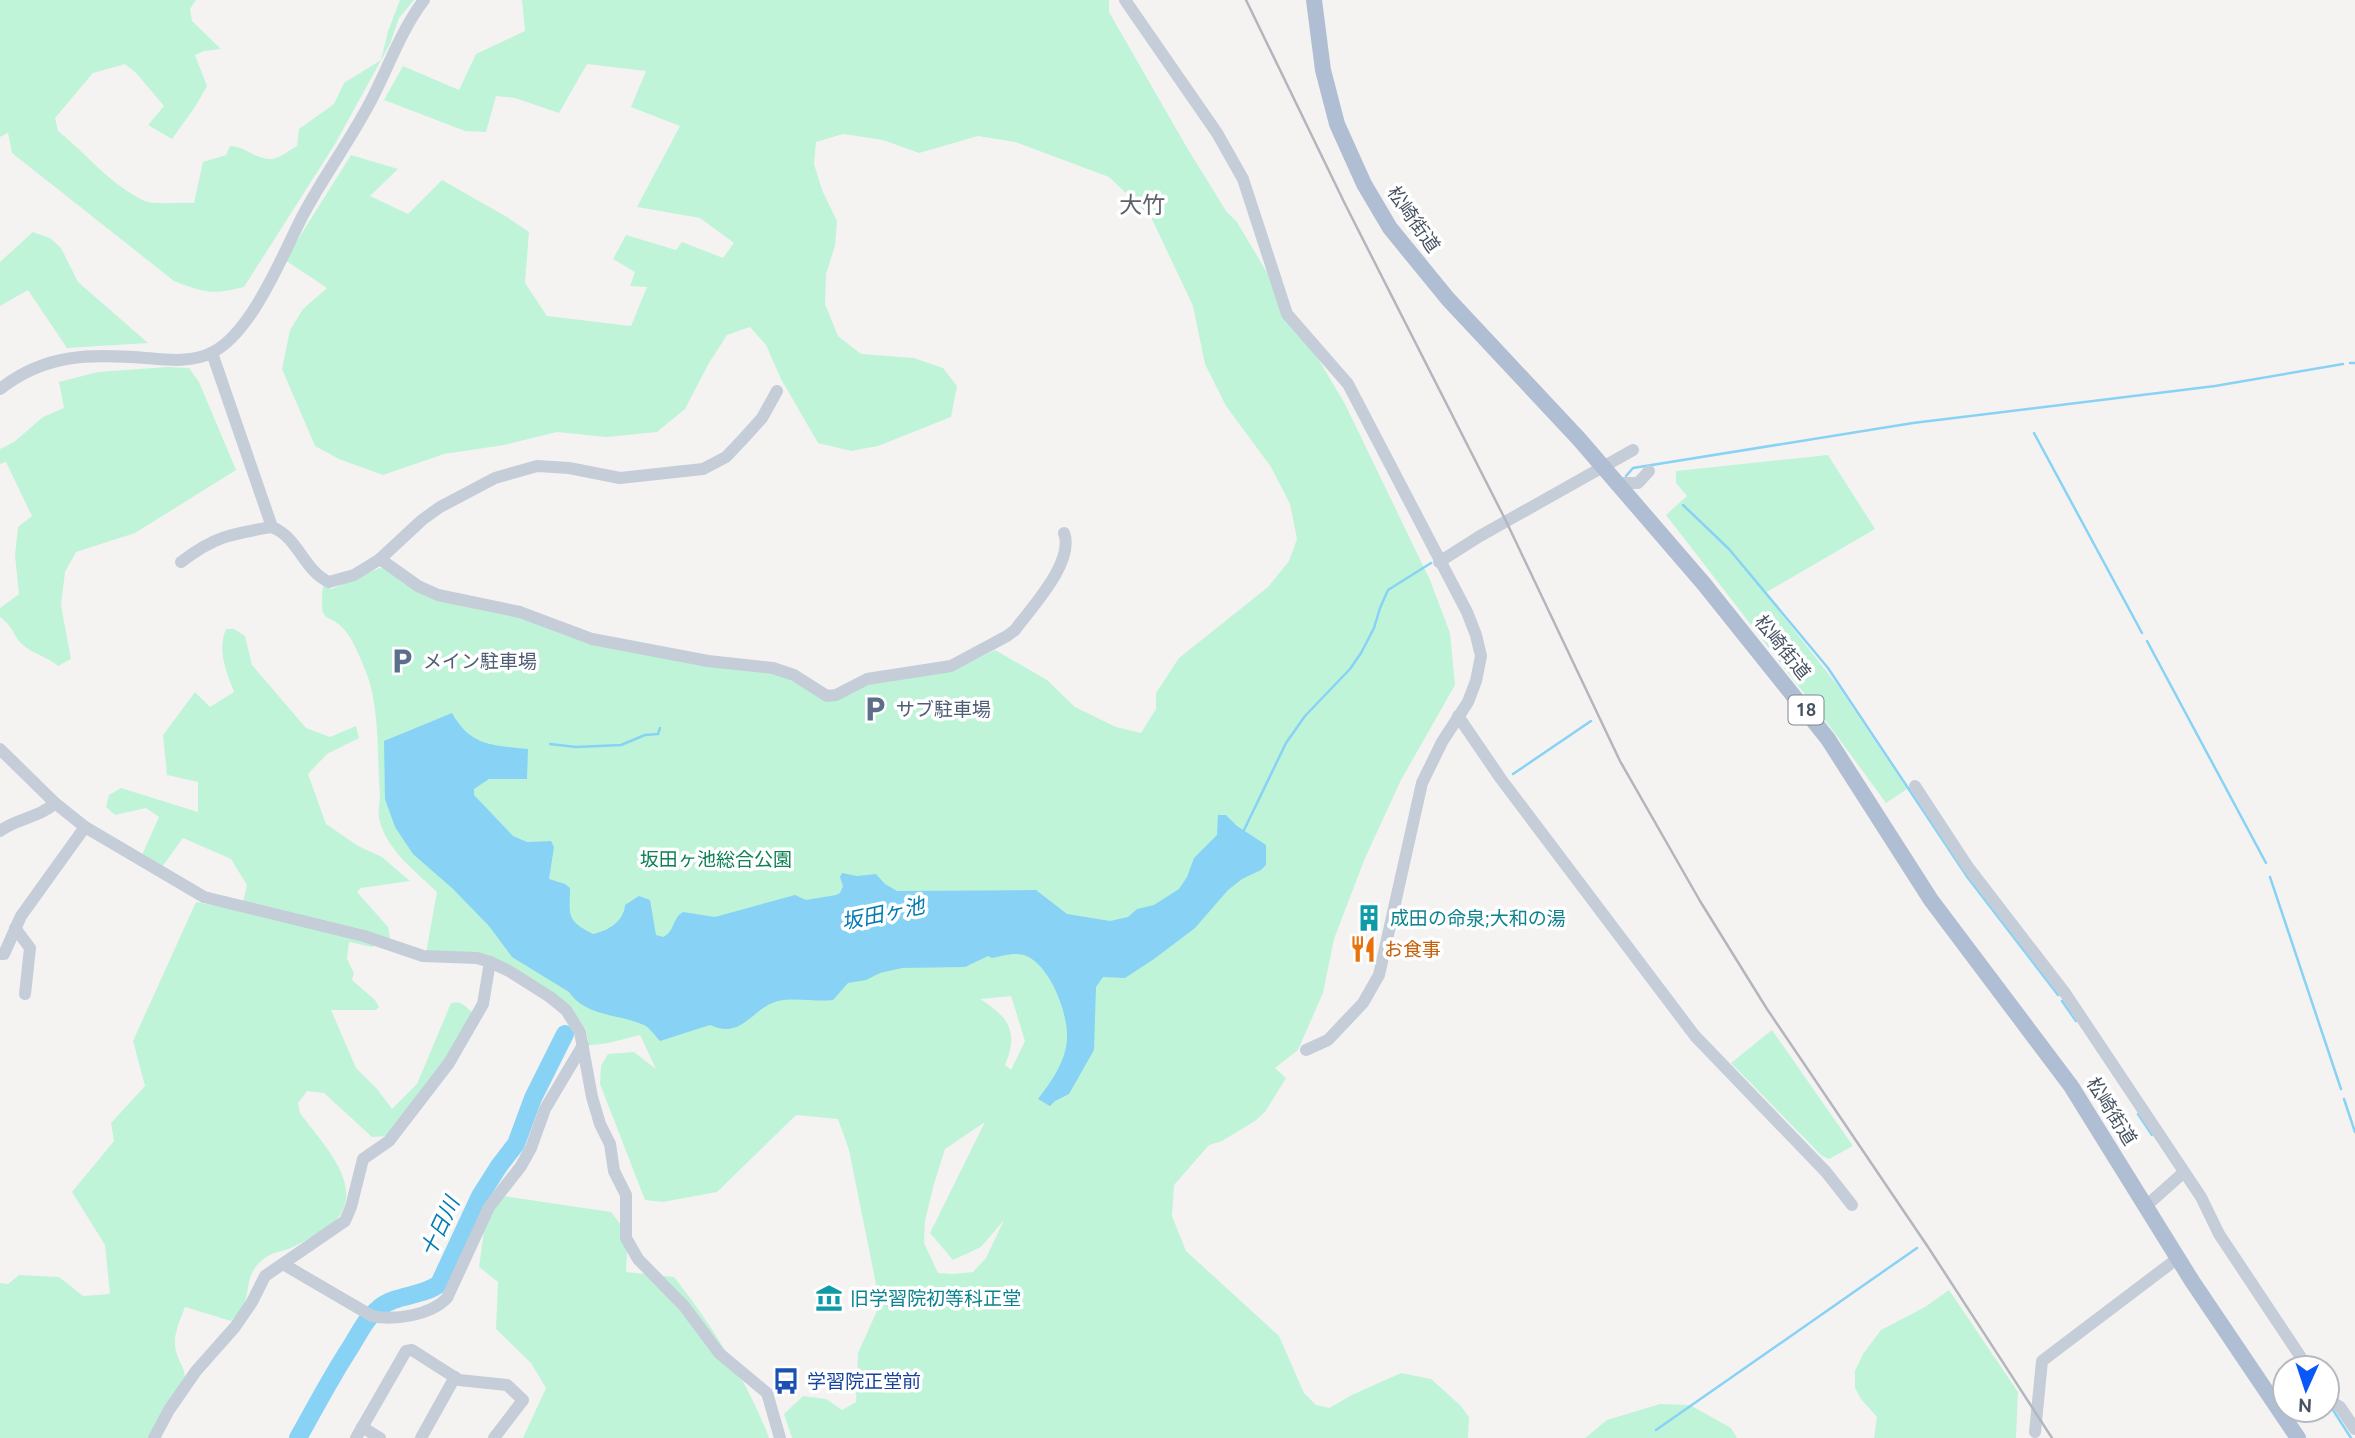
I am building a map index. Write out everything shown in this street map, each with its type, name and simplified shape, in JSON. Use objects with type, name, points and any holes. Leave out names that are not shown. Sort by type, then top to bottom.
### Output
[{"type":"main road","name":"松崎街道","points":[[1314,0],[1323,70],[1337,124],[1353,163],[1384,218],[1448,299],[1602,466],[1704,584],[1828,739],[1931,900],[2071,1086],[2178,1258],[2298,1438]]},
{"type":"street","points":[[0,389],[25,372],[62,359],[113,356],[175,360],[196,358],[212,353],[228,342],[254,309],[317,189],[369,105],[410,18],[424,0]]},
{"type":"street","points":[[1125,0],[1217,133],[1243,179],[1287,314],[1348,384],[1467,612],[1476,635],[1480,656],[1476,681],[1468,702],[1422,783],[1379,975],[1363,1003],[1328,1040],[1306,1050]]},
{"type":"street","points":[[212,353],[272,527]]},
{"type":"street","points":[[181,562],[222,537],[272,527],[289,537],[317,577],[329,582],[354,575],[380,559],[440,507],[495,478],[537,466],[569,468],[620,478],[703,469],[726,457],[762,418],[777,391]]},
{"type":"street","points":[[1439,562],[1633,450]]},
{"type":"street","points":[[1616,483],[1638,483],[1648,471]]},
{"type":"street","points":[[380,559],[418,586],[438,595],[520,612],[592,639],[708,661],[773,668],[830,696],[867,679],[951,666],[1007,636],[1015,630],[1058,569],[1067,547],[1064,533]]},
{"type":"street","points":[[1458,716],[1501,779],[1695,1036],[1826,1172],[1852,1205]]},
{"type":"street","points":[[0,749],[55,803],[85,827],[204,897],[364,936],[423,956],[477,958],[490,962],[530,984],[566,1010],[580,1032],[592,1097],[600,1124],[610,1144],[614,1171],[626,1195],[626,1238],[638,1259],[684,1306],[719,1353],[767,1393],[780,1438]]},
{"type":"street","points":[[1915,786],[1968,867],[2065,993],[2201,1197],[2219,1234],[2299,1354]]},
{"type":"street","points":[[0,831],[42,812],[55,803]]},
{"type":"street","points":[[0,954],[4,954],[20,916],[85,827]]},
{"type":"street","points":[[15,928],[30,948],[25,994]]},
{"type":"street","points":[[153,1438],[169,1409],[196,1371],[235,1327],[265,1276],[345,1221],[363,1159],[389,1141],[449,1063],[483,1004],[490,962]]},
{"type":"street","points":[[283,1264],[372,1317],[383,1319],[439,1307],[447,1298],[489,1207],[521,1166],[531,1148],[545,1109],[583,1045]]},
{"type":"street","points":[[2146,1206],[2183,1172]]},
{"type":"street","points":[[2035,1432],[2042,1361],[2178,1258]]},
{"type":"street","points":[[380,1438],[359,1433],[406,1351],[411,1350],[459,1380],[507,1385],[523,1400],[494,1438]]},
{"type":"street","points":[[421,1438],[456,1377]]},
{"type":"street","points":[[2341,1408],[2355,1429]]},
{"type":"green space","points":[[0,0],[196,0],[190,9],[192,21],[221,49],[195,55],[207,86],[172,139],[148,125],[164,106],[125,64],[93,73],[55,118],[58,131],[133,195],[149,202],[194,203],[203,162],[226,155],[230,146],[270,159],[279,157],[297,146],[299,129],[334,104],[344,83],[381,60],[400,0],[414,0],[399,18],[390,44],[335,144],[244,287],[216,292],[174,281],[12,153],[8,133],[0,137]]},
{"type":"green space","name":"坂田ヶ池総合公園","points":[[522,0],[1109,0],[1109,12],[1186,146],[1226,211],[1237,222],[1345,404],[1430,580],[1450,633],[1455,685],[1401,780],[1365,858],[1334,939],[1323,993],[1298,1050],[1275,1068],[1286,1078],[1265,1112],[1222,1141],[1209,1145],[1174,1185],[1172,1216],[1186,1251],[1279,1336],[1304,1393],[1316,1405],[1329,1408],[1401,1373],[1431,1379],[1460,1405],[1469,1417],[1468,1438],[792,1438],[784,1414],[803,1396],[826,1399],[842,1410],[856,1402],[858,1353],[880,1304],[849,1150],[838,1119],[796,1115],[717,1192],[663,1202],[645,1200],[600,1084],[601,1066],[608,1054],[634,1052],[656,1069],[640,1035],[589,1045],[586,1029],[569,1006],[504,965],[426,953],[437,892],[404,860],[384,833],[379,816],[374,701],[366,672],[350,637],[341,626],[324,614],[323,586],[332,589],[379,568],[387,569],[403,583],[424,595],[519,617],[565,635],[771,672],[797,683],[818,697],[869,684],[953,671],[995,650],[1047,680],[1075,707],[1116,727],[1141,733],[1156,709],[1156,693],[1179,658],[1268,587],[1289,561],[1297,539],[1290,504],[1271,467],[1226,406],[1205,364],[1193,306],[1151,217],[1109,177],[1015,142],[978,136],[919,153],[883,140],[843,134],[816,142],[814,164],[822,190],[837,221],[835,246],[826,274],[825,304],[838,336],[861,354],[914,358],[943,368],[957,386],[951,417],[878,446],[851,451],[818,443],[781,379],[766,345],[750,327],[727,335],[685,409],[657,432],[607,437],[557,432],[504,445],[444,454],[383,475],[339,459],[315,446],[282,369],[290,330],[303,309],[327,288],[285,260],[351,155],[398,169],[370,196],[408,214],[442,180],[529,232],[525,283],[547,316],[631,326],[647,287],[630,286],[635,272],[613,259],[626,235],[676,250],[682,242],[723,258],[734,243],[700,218],[637,207],[680,126],[631,107],[646,71],[587,64],[559,113],[515,98],[496,96],[486,132],[465,131],[384,100],[403,66],[459,90],[476,54],[525,31]],"holes":[[[1011,996],[1025,1041],[1011,1070],[1005,1065],[1011,1043],[1009,1026],[998,1012],[980,999]],[[985,1122],[930,1233],[953,1260],[981,1247],[1004,1220],[986,1258],[973,1272],[938,1273],[924,1243],[925,1221],[934,1184],[945,1149]]]},
{"type":"green space","points":[[33,232],[50,238],[61,248],[78,282],[148,343],[67,348],[28,290],[0,306],[0,262]]},
{"type":"green space","points":[[189,368],[199,382],[236,470],[135,533],[76,552],[65,572],[61,605],[71,659],[58,666],[26,647],[0,617],[0,608],[19,594],[15,555],[18,527],[32,516],[6,462],[0,464],[0,449],[14,442],[43,417],[64,408],[59,382],[98,372]]},
{"type":"green space","points":[[1828,455],[1875,529],[1765,593],[1838,686],[1907,789],[1886,803],[1666,515],[1687,496],[1676,483],[1676,471]]},
{"type":"green space","points":[[226,629],[234,629],[245,636],[252,665],[306,728],[330,737],[356,726],[359,738],[327,754],[308,774],[326,824],[358,846],[382,857],[410,881],[361,888],[357,892],[388,927],[390,937],[372,947],[349,942],[347,959],[354,973],[352,980],[375,1000],[379,1007],[376,1010],[331,1010],[356,1068],[392,1109],[417,1084],[451,1003],[460,1003],[472,1012],[446,1059],[388,1136],[372,1137],[324,1093],[307,1091],[298,1103],[300,1113],[337,1164],[344,1179],[344,1207],[336,1220],[322,1231],[295,1246],[268,1256],[258,1264],[251,1276],[245,1302],[231,1321],[185,1307],[175,1340],[185,1378],[148,1438],[0,1438],[0,1283],[8,1284],[19,1275],[59,1277],[83,1296],[110,1294],[105,1245],[72,1192],[114,1141],[111,1123],[145,1086],[133,1041],[196,902],[241,911],[247,885],[231,859],[183,838],[162,867],[142,855],[159,817],[146,808],[115,815],[106,807],[109,795],[121,788],[198,812],[198,782],[167,775],[163,735],[195,692],[210,707],[234,692],[222,653]]},
{"type":"green space","points":[[1772,1030],[1853,1146],[1829,1159],[1822,1156],[1731,1063]]},
{"type":"green space","points":[[489,1194],[611,1212],[628,1234],[626,1272],[674,1277],[728,1354],[751,1396],[769,1438],[523,1438],[546,1388],[531,1363],[496,1329],[498,1282],[479,1267]]},
{"type":"green space","points":[[1949,1290],[2018,1392],[2016,1438],[1874,1438],[1877,1417],[1855,1388],[1855,1371],[1863,1354],[1881,1330],[1925,1307]]},
{"type":"green space","points":[[1660,1404],[1690,1405],[1731,1428],[1737,1438],[1585,1438],[1607,1420]]},
{"type":"water","name":"坂田ヶ池","points":[[452,713],[459,724],[475,738],[494,745],[528,749],[527,779],[489,779],[474,789],[474,795],[513,836],[527,842],[551,841],[554,847],[549,879],[570,888],[573,920],[593,934],[614,924],[622,916],[625,905],[639,896],[650,900],[656,935],[663,937],[670,932],[683,912],[715,917],[795,895],[806,900],[836,895],[843,886],[840,877],[842,873],[857,876],[876,874],[885,884],[897,891],[1036,890],[1067,914],[1110,921],[1128,917],[1137,909],[1154,905],[1179,889],[1194,858],[1217,835],[1218,815],[1226,815],[1237,826],[1266,845],[1266,865],[1228,890],[1195,928],[1154,959],[1125,978],[1103,977],[1096,987],[1094,1050],[1069,1094],[1050,1106],[1038,1099],[1053,1078],[1064,1054],[1067,1037],[1064,1015],[1049,978],[1033,960],[1020,954],[992,958],[988,956],[965,967],[902,968],[880,973],[866,980],[848,983],[833,1000],[778,1001],[731,1029],[710,1025],[660,1041],[644,1025],[585,1006],[569,992],[512,957],[489,926],[452,888],[413,854],[395,827],[385,799],[384,741]]},
{"type":"waterway","points":[[2350,363],[2355,363]]},
{"type":"waterway","points":[[1626,476],[1633,468],[1913,423],[2215,386],[2343,364]]},
{"type":"waterway","points":[[2034,433],[2142,633]]},
{"type":"waterway","points":[[1683,505],[1729,549],[1828,668],[1968,878],[2058,995]]},
{"type":"waterway","points":[[1244,830],[1286,743],[1305,716],[1350,669],[1361,653],[1374,628],[1388,590],[1431,563]]},
{"type":"waterway","points":[[2147,641],[2266,863]]},
{"type":"waterway","points":[[1513,774],[1591,721]]},
{"type":"waterway","points":[[550,744],[576,747],[621,745],[645,735],[658,734],[660,728]]},
{"type":"waterway","points":[[2270,877],[2341,1089]]},
{"type":"waterway","points":[[2062,1001],[2076,1021]]},
{"type":"waterway","name":"十日川","points":[[298,1438],[336,1370],[370,1317],[386,1303],[439,1284],[480,1196],[516,1144],[533,1098],[565,1034]]},
{"type":"waterway","points":[[2344,1099],[2355,1132]]},
{"type":"waterway","points":[[2138,1114],[2152,1135]]},
{"type":"waterway","points":[[1656,1430],[1917,1248]]},
{"type":"waterway","points":[[2341,1422],[2351,1438]]},
{"type":"railway","points":[[1246,0],[1345,204],[1506,521],[1620,761],[1700,901],[1767,1009],[1928,1247],[2052,1438]]},
{"type":"place","name":"メイン駐車場","points":[[402,661]]},
{"type":"place","name":"サブ駐車場","points":[[875,709]]},
{"type":"place","name":"成田の命泉;大和の湯","points":[[1369,918]]},
{"type":"place","name":"お食事","points":[[1363,949]]},
{"type":"place","name":"旧学習院初等科正堂","points":[[829,1298]]},
{"type":"place","name":"学習院正堂前","points":[[786,1381]]},
{"type":"district","name":"大竹","points":[[1142,205]]}]
